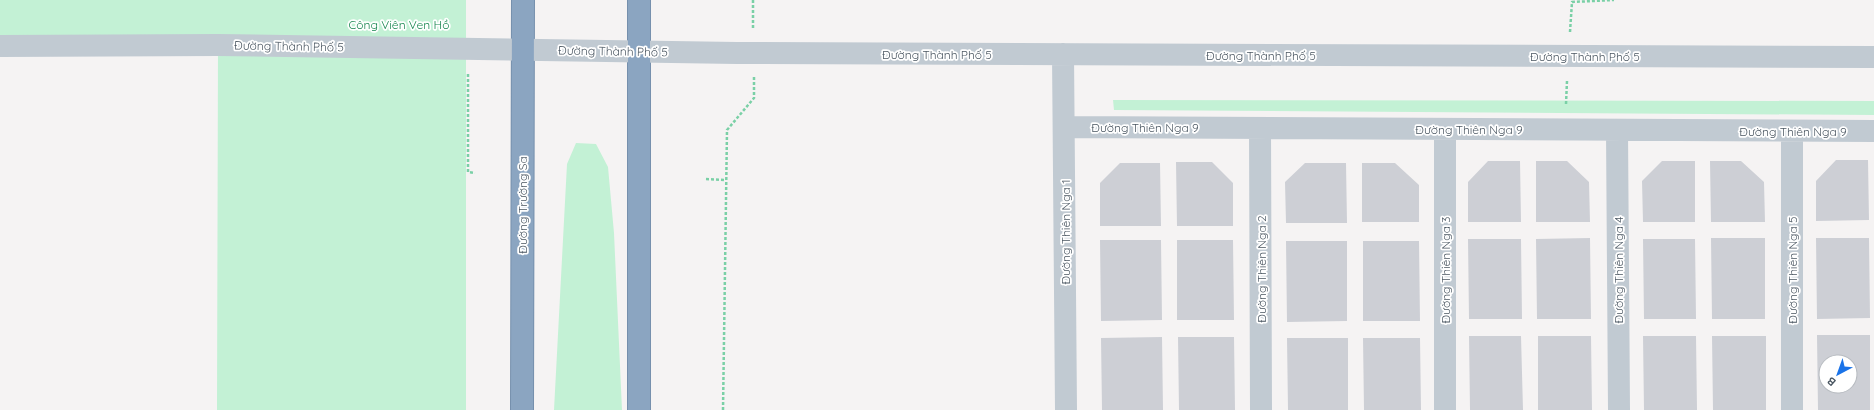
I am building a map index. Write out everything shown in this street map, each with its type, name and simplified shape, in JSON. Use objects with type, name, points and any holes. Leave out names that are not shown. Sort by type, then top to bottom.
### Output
[{"type":"highway","name":"Đường Trường Sa","points":[[522,410],[523,0]]},
{"type":"highway","points":[[638,0],[639,410]]},
{"type":"street","name":"Đường Thành Phố 5","points":[[0,46],[218,45],[753,53],[1874,57]]},
{"type":"street","name":"Đường Thiên Nga 1","points":[[1063,54],[1065,127],[1066,410]]},
{"type":"street","name":"Đường Thiên Nga 9","points":[[1065,127],[1874,131]]},
{"type":"street","name":"Đường Thiên Nga 2","points":[[1260,128],[1261,410]]},
{"type":"street","name":"Đường Thiên Nga 3","points":[[1445,129],[1445,410]]},
{"type":"street","name":"Đường Thiên Nga 4","points":[[1617,130],[1619,410]]},
{"type":"street","name":"Đường Thiên Nga 5","points":[[1792,131],[1792,410]]},
{"type":"path","points":[[723,410],[725,180],[727,130],[754,98],[753,0]]},
{"type":"path","points":[[1572,2],[1614,0]]},
{"type":"path","points":[[468,49],[468,172],[475,173]]},
{"type":"path","points":[[706,179],[725,180]]},
{"type":"green space","name":"Công Viên Ven Hồ","points":[[0,0],[466,0],[466,410],[217,410],[218,45],[0,46]]},
{"type":"green space","points":[[1113,100],[1874,101],[1874,115],[1114,110]]},
{"type":"green space","points":[[576,143],[596,144],[608,167],[614,233],[622,410],[554,410],[567,164]]},
{"type":"building","points":[[1836,160],[1868,160],[1869,220],[1816,221],[1816,181]]},
{"type":"building","points":[[1488,161],[1520,161],[1521,222],[1468,222],[1468,182]]},
{"type":"building","points":[[1536,161],[1567,161],[1589,182],[1590,222],[1536,222]]},
{"type":"building","points":[[1662,161],[1695,161],[1695,222],[1643,222],[1642,181]]},
{"type":"building","points":[[1710,161],[1741,161],[1764,182],[1765,222],[1711,222]]},
{"type":"building","points":[[1176,162],[1212,162],[1233,183],[1233,226],[1177,226]]},
{"type":"building","points":[[1120,163],[1160,163],[1161,226],[1100,226],[1100,183]]},
{"type":"building","points":[[1305,163],[1346,163],[1347,223],[1286,223],[1285,182]]},
{"type":"building","points":[[1362,163],[1395,163],[1419,185],[1419,222],[1362,222]]},
{"type":"building","points":[[1590,238],[1591,319],[1537,319],[1536,239]]},
{"type":"building","points":[[1711,238],[1765,238],[1765,319],[1712,319]]},
{"type":"building","points":[[1816,238],[1869,238],[1870,318],[1817,319]]},
{"type":"building","points":[[1468,239],[1521,239],[1522,319],[1469,319]]},
{"type":"building","points":[[1643,239],[1695,239],[1696,319],[1644,319]]},
{"type":"building","points":[[1100,240],[1161,240],[1162,320],[1101,321]]},
{"type":"building","points":[[1177,240],[1233,240],[1234,320],[1177,320]]},
{"type":"building","points":[[1286,241],[1347,241],[1347,321],[1287,322]]},
{"type":"building","points":[[1363,241],[1419,241],[1420,321],[1363,321]]},
{"type":"building","points":[[1817,335],[1870,335],[1870,410],[1818,410]]},
{"type":"building","points":[[1469,336],[1521,336],[1523,410],[1470,410]]},
{"type":"building","points":[[1538,336],[1591,336],[1592,410],[1538,410]]},
{"type":"building","points":[[1643,336],[1696,336],[1697,410],[1644,410]]},
{"type":"building","points":[[1712,336],[1766,336],[1766,410],[1713,410]]},
{"type":"building","points":[[1162,337],[1163,410],[1102,410],[1101,338]]},
{"type":"building","points":[[1178,337],[1234,337],[1235,410],[1179,410]]},
{"type":"building","points":[[1287,338],[1348,338],[1348,410],[1288,410]]},
{"type":"building","points":[[1363,338],[1420,338],[1421,410],[1364,410]]}]
